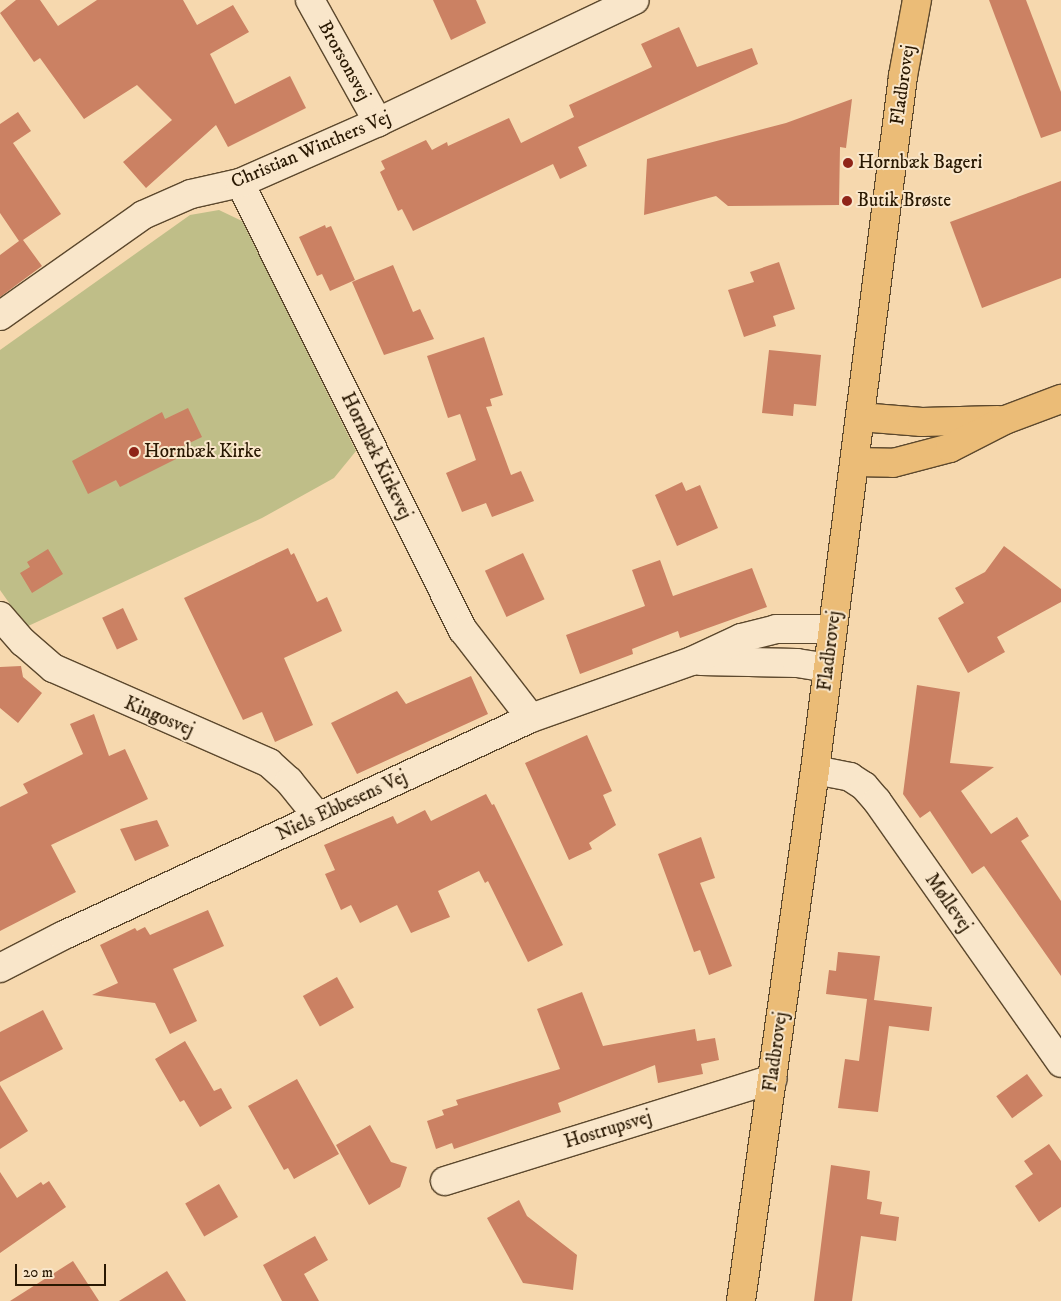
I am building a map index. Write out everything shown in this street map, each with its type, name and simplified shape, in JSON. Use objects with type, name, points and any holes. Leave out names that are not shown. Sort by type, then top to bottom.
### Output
[{"type":"main road","name":"Fladbrovej","points":[[741,1301],[815,770],[902,76],[917,0]]},
{"type":"main road","points":[[854,462],[893,463],[919,458],[950,448],[1005,420],[1061,399]]},
{"type":"main road","points":[[860,417],[922,422],[1005,420]]},
{"type":"street","name":"Brorsonsvej","points":[[310,0],[378,122]]},
{"type":"street","name":"Christian Winthers Vej","points":[[0,316],[143,215],[191,194],[240,183],[378,122],[634,0]]},
{"type":"street","name":"Hornbæk Kirkevej","points":[[240,183],[463,630],[531,718]]},
{"type":"street","name":"Kingosvej","points":[[0,616],[23,642],[53,668],[269,764],[288,781],[318,817]]},
{"type":"street","name":"Niels Ebbesens Vej","points":[[0,968],[62,936],[531,718],[692,661],[741,638],[776,629],[832,629]]},
{"type":"street","name":"Niels Ebbesens Vej","points":[[692,661],[744,661],[828,668]]},
{"type":"street","name":"Møllevej","points":[[815,770],[850,777],[870,794],[1061,1063]]},
{"type":"street","name":"Hostrupsvej","points":[[445,1181],[772,1079]]},
{"type":"shaded area","points":[[219,210],[242,221],[356,451],[334,478],[262,518],[26,627],[0,590],[0,350],[190,215]]},
{"type":"building","points":[[16,0],[40,0],[58,26],[97,0],[183,0],[197,25],[233,5],[249,32],[210,54],[235,104],[290,76],[306,108],[228,147],[216,125],[146,188],[123,162],[172,120],[137,85],[84,119],[40,58],[34,62],[0,13]]},
{"type":"building","points":[[433,0],[476,0],[486,23],[451,40]]},
{"type":"building","points":[[989,0],[1026,0],[1061,92],[1061,131],[1041,138]]},
{"type":"building","points":[[679,27],[697,67],[752,48],[758,64],[578,147],[587,166],[560,179],[553,164],[413,231],[402,209],[398,211],[380,172],[385,169],[381,161],[426,140],[432,150],[447,142],[448,146],[509,118],[521,143],[574,117],[569,105],[652,67],[641,44]]},
{"type":"building","points":[[852,99],[846,148],[840,147],[839,205],[728,206],[716,196],[644,215],[647,159],[786,123]]},
{"type":"building","points":[[18,112],[31,131],[13,143],[61,214],[23,240],[42,266],[0,297],[0,255],[19,241],[0,213],[0,124]]},
{"type":"building","points":[[1061,181],[1061,278],[982,308],[950,222]]},
{"type":"building","points":[[325,225],[326,228],[331,226],[355,280],[330,291],[322,274],[317,276],[299,237]]},
{"type":"building","points":[[779,262],[795,309],[773,316],[776,326],[744,337],[728,290],[754,282],[750,272]]},
{"type":"building","points":[[393,265],[413,312],[420,309],[434,339],[384,355],[352,282]]},
{"type":"building","points":[[484,337],[503,395],[490,399],[492,406],[486,407],[511,475],[521,471],[534,501],[492,517],[486,503],[462,512],[446,473],[476,460],[460,414],[448,418],[427,356]]},
{"type":"building","points":[[769,350],[821,355],[816,406],[794,404],[793,416],[762,413]]},
{"type":"building","name":"Hornbæk Kirke","points":[[188,408],[202,437],[179,448],[182,456],[120,487],[116,480],[88,494],[72,461],[162,412],[165,419]]},
{"type":"building","points":[[682,482],[686,491],[700,485],[718,528],[677,546],[655,495]]},
{"type":"building","points":[[1004,546],[1061,589],[1061,602],[997,637],[1005,652],[968,673],[938,618],[964,603],[955,588],[985,572]]},
{"type":"building","points":[[288,548],[291,555],[294,553],[317,602],[327,597],[342,631],[284,658],[313,725],[275,742],[262,712],[243,720],[184,598]]},
{"type":"building","points":[[48,549],[63,574],[32,593],[20,573],[30,567],[27,562]]},
{"type":"building","points":[[523,553],[545,599],[506,617],[485,571]]},
{"type":"building","points":[[660,560],[673,596],[752,568],[767,607],[680,638],[678,631],[632,649],[633,654],[580,674],[566,635],[645,606],[632,570]]},
{"type":"building","points":[[123,608],[138,640],[117,649],[102,618]]},
{"type":"building","points":[[21,666],[23,677],[42,693],[18,723],[0,708],[0,667]]},
{"type":"building","points":[[471,676],[488,714],[357,774],[331,723],[397,691],[406,704]]},
{"type":"building","points":[[917,685],[960,692],[950,763],[994,767],[961,791],[991,834],[1017,817],[1029,836],[1021,841],[1061,901],[1061,976],[984,866],[972,874],[930,811],[920,818],[903,794]]},
{"type":"building","points":[[94,714],[109,756],[125,749],[148,799],[51,845],[76,892],[0,931],[0,807],[28,793],[23,784],[83,754],[70,724]]},
{"type":"building","points":[[587,735],[612,791],[603,795],[616,825],[589,843],[592,849],[569,860],[525,763]]},
{"type":"building","points":[[486,794],[492,805],[494,804],[563,945],[528,962],[488,881],[485,883],[479,871],[438,891],[450,917],[411,933],[397,905],[360,923],[351,905],[341,910],[325,874],[335,870],[324,845],[393,816],[397,824],[425,810],[431,821]]},
{"type":"building","points":[[157,820],[169,846],[135,861],[120,829]]},
{"type":"building","points":[[701,837],[715,878],[700,883],[732,966],[709,975],[700,950],[694,952],[658,854]]},
{"type":"building","points":[[208,910],[224,946],[173,969],[197,1021],[170,1034],[155,1003],[92,995],[118,983],[100,945],[135,928],[137,931],[145,927],[150,935]]},
{"type":"building","points":[[838,952],[880,956],[874,1000],[932,1007],[929,1031],[889,1026],[878,1112],[838,1108],[845,1059],[859,1061],[867,999],[826,994],[829,970],[836,971]]},
{"type":"building","points":[[337,977],[354,1008],[320,1027],[303,996]]},
{"type":"building","points":[[582,992],[603,1046],[695,1029],[697,1041],[715,1038],[719,1060],[701,1064],[703,1074],[658,1083],[655,1065],[558,1103],[561,1112],[454,1149],[452,1143],[436,1149],[427,1121],[444,1115],[442,1110],[458,1105],[456,1100],[560,1069],[537,1009]]},
{"type":"building","points":[[43,1010],[63,1049],[0,1082],[0,1032]]},
{"type":"building","points":[[185,1041],[214,1091],[221,1088],[232,1108],[200,1127],[184,1100],[180,1102],[155,1059]]},
{"type":"building","points":[[1027,1074],[1043,1096],[1012,1118],[996,1096]]},
{"type":"building","points":[[297,1079],[339,1154],[294,1179],[288,1168],[284,1170],[248,1106]]},
{"type":"building","points":[[0,1085],[28,1131],[0,1149]]},
{"type":"building","points":[[370,1125],[391,1162],[407,1167],[400,1187],[369,1205],[336,1145]]},
{"type":"building","points":[[1049,1144],[1061,1161],[1061,1207],[1039,1222],[1015,1186],[1033,1174],[1024,1161]]},
{"type":"building","points":[[831,1165],[870,1171],[867,1199],[882,1202],[880,1214],[899,1217],[896,1241],[861,1236],[852,1301],[814,1301]]},
{"type":"building","points":[[0,1172],[17,1198],[41,1182],[43,1185],[49,1181],[66,1207],[0,1253]]},
{"type":"building","points":[[219,1184],[238,1217],[204,1236],[185,1204]]},
{"type":"building","points":[[519,1200],[527,1216],[577,1255],[573,1290],[523,1283],[487,1218]]},
{"type":"building","points":[[315,1236],[328,1260],[304,1274],[319,1301],[282,1301],[263,1265]]},
{"type":"building","points":[[73,1261],[99,1301],[10,1301]]},
{"type":"building","points":[[167,1271],[186,1301],[119,1301]]},
{"type":"place","name":"Hornbæk Bageri","points":[[848,163]]},
{"type":"place","name":"Butik Brøste","points":[[847,201]]},
{"type":"place","name":"Hornbæk Kirke","points":[[134,452]]}]
